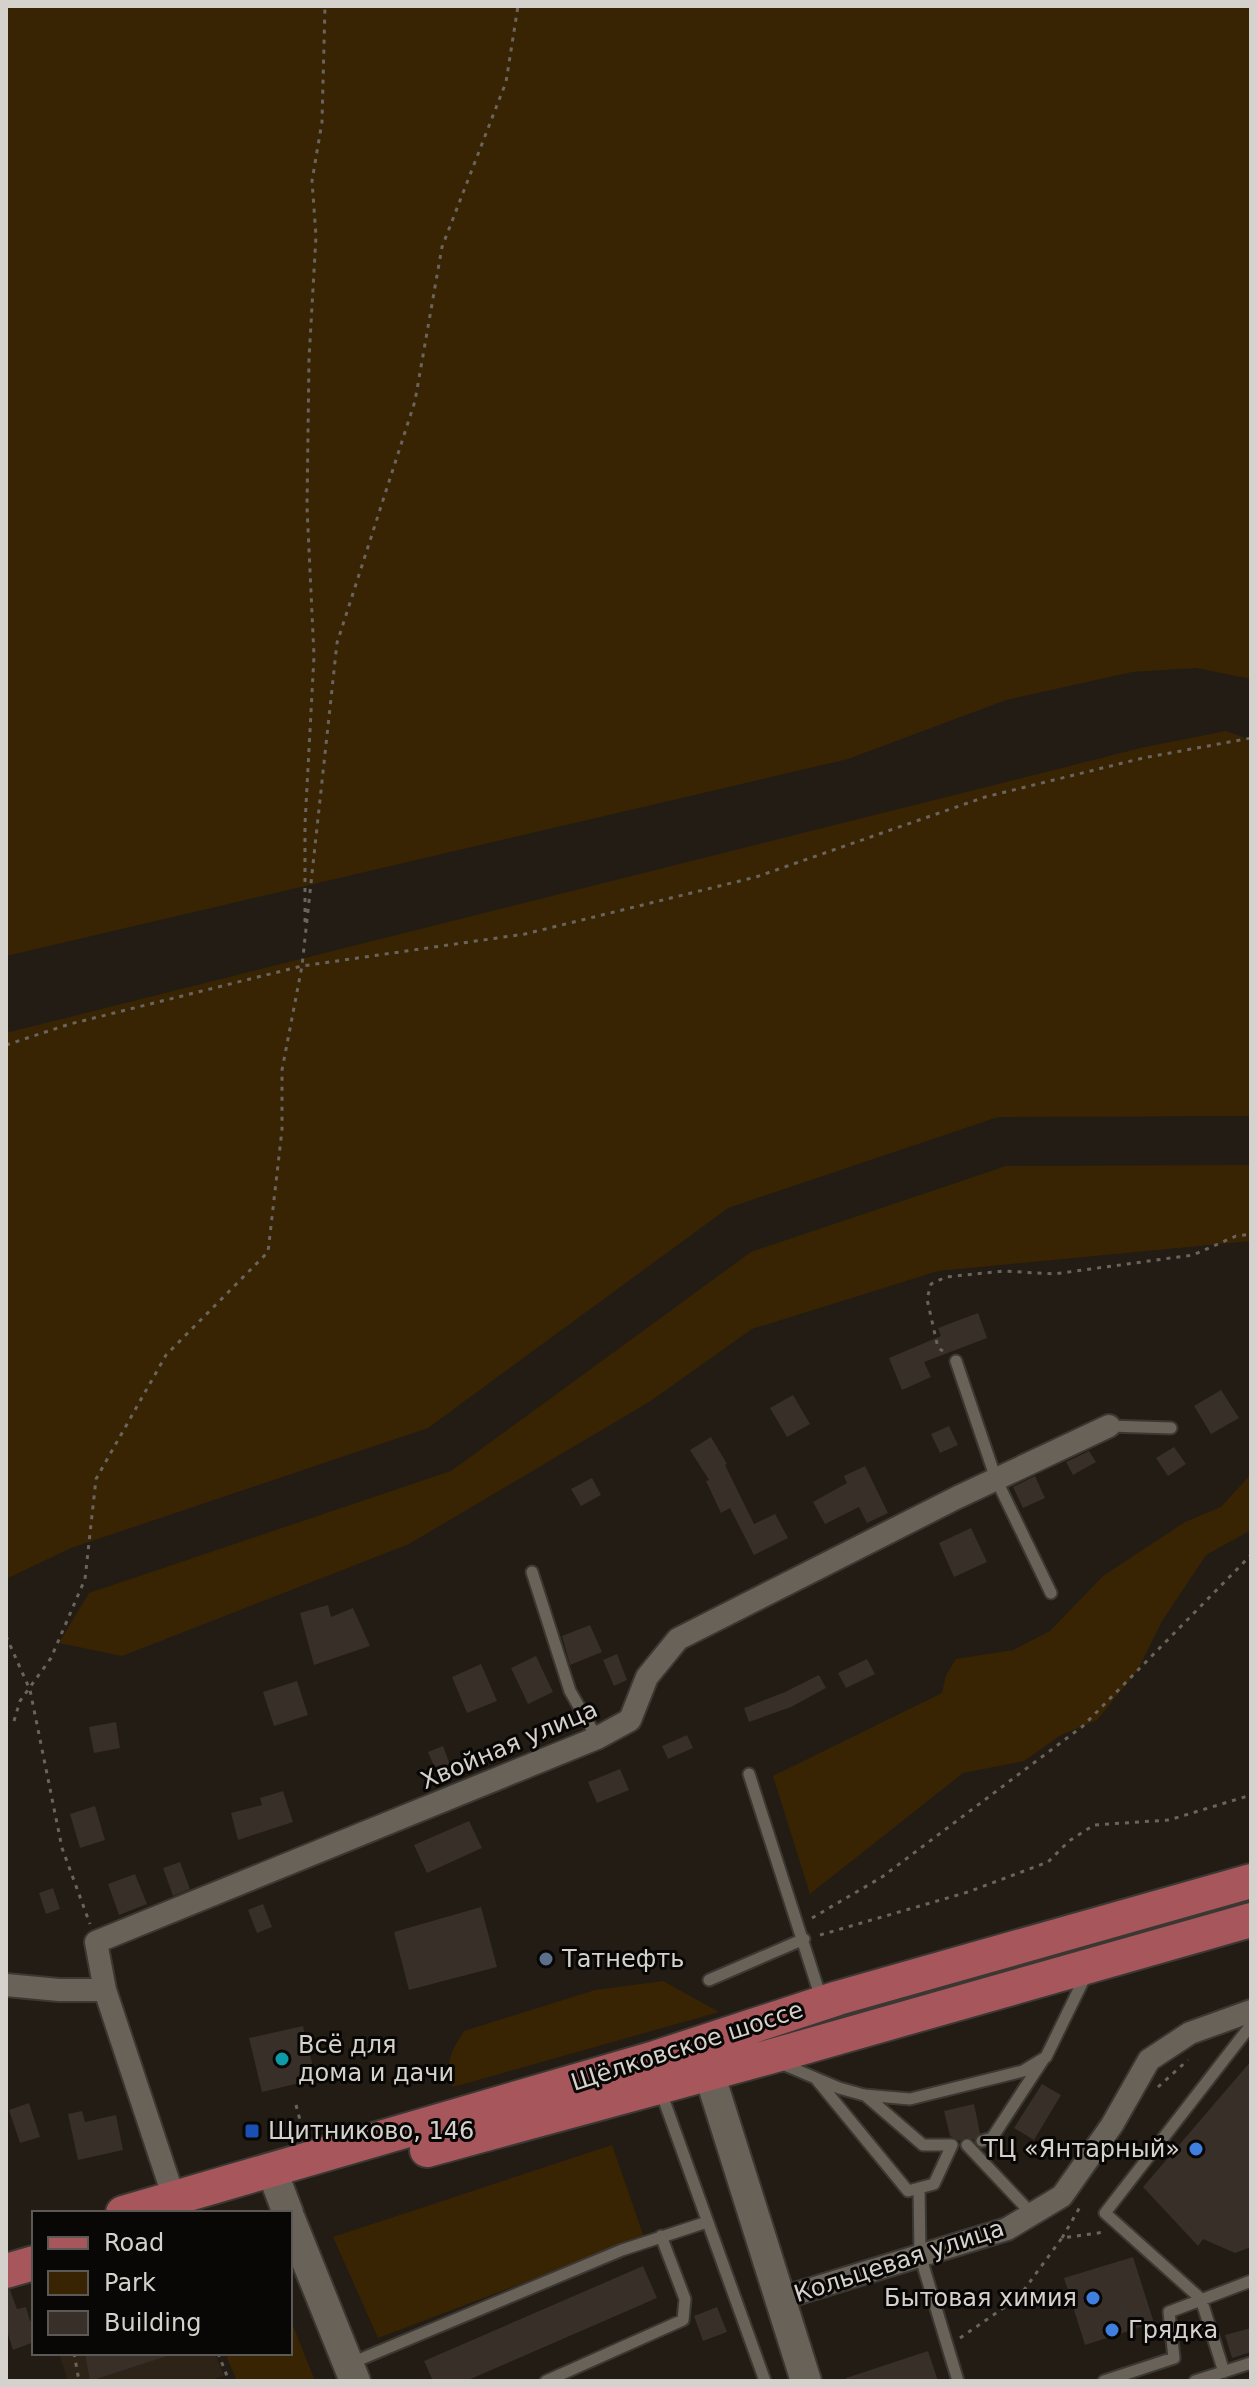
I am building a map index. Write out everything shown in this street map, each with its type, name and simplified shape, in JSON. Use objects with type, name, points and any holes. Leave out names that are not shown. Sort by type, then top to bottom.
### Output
[{"type":"main road","name":"Щёлковское шоссе","points":[[130,2211],[174,2198],[282,2199],[655,2058],[838,1998],[1251,1881]]},
{"type":"main road","name":"Щёлковское шоссе","points":[[219,2211],[282,2199],[658,2086],[1251,1920]]},
{"type":"main road","points":[[6,2246],[32,2239]]},
{"type":"main road","points":[[6,2271],[32,2264]]},
{"type":"street","name":"Хвойная улица","points":[[96,1942],[597,1738],[630,1720],[647,1677],[678,1639],[996,1479],[1109,1426]]},
{"type":"street","points":[[96,1942],[105,1990],[134,2068],[174,2198]]},
{"type":"street","points":[[6,1985],[105,1990]]},
{"type":"street","name":"Кольцевая улица","points":[[806,2381],[779,2299],[1007,2229],[1062,2196],[1112,2125],[1149,2060],[1190,2033],[1251,2011]]},
{"type":"street","points":[[709,2073],[779,2299]]},
{"type":"street","points":[[292,2224],[352,2373]]},
{"type":"lane","points":[[956,1361],[996,1479],[1051,1593]]},
{"type":"lane","points":[[1109,1426],[1171,1428]]},
{"type":"lane","points":[[532,1572],[570,1691],[597,1738]]},
{"type":"lane","points":[[749,1774],[821,1998]]},
{"type":"lane","points":[[709,1980],[804,1939]]},
{"type":"lane","points":[[982,2141],[992,2138],[1046,2057],[1092,1966]]},
{"type":"lane","points":[[1224,2372],[1201,2299],[1105,2213],[1251,2025]]},
{"type":"lane","points":[[769,2057],[816,2079],[864,2095],[910,2099],[1023,2071],[1046,2057]]},
{"type":"lane","points":[[816,2079],[908,2191],[934,2184],[952,2145],[923,2145],[864,2095]]},
{"type":"lane","points":[[658,2086],[765,2381]]},
{"type":"lane","points":[[967,2145],[1032,2214]]},
{"type":"lane","points":[[919,2188],[920,2255],[958,2381]]},
{"type":"lane","points":[[352,2373],[622,2250],[707,2222]]},
{"type":"lane","points":[[546,2381],[683,2320],[685,2299],[661,2236]]},
{"type":"lane","points":[[1104,2381],[1174,2358],[1169,2312],[1251,2281]]},
{"type":"lane","points":[[1195,2381],[1251,2363]]},
{"type":"path","points":[[302,966],[305,824],[314,656],[307,507],[309,359],[316,236],[312,181],[322,122],[325,6]]},
{"type":"path","points":[[14,1721],[20,1701],[51,1658],[85,1579],[96,1479],[166,1355],[268,1252],[282,1130],[282,1070],[302,966],[337,643],[415,401],[442,247],[506,82],[518,6]]},
{"type":"path","points":[[6,1045],[70,1024],[302,966],[541,930],[756,877],[985,797],[1143,758],[1251,738]]},
{"type":"path","points":[[956,1361],[938,1348],[927,1299],[931,1284],[946,1277],[1004,1271],[1054,1274],[1098,1270],[1193,1255],[1236,1236],[1251,1234]]},
{"type":"path","points":[[804,1939],[813,1916],[882,1877],[1083,1726],[1251,1555]]},
{"type":"path","points":[[6,1636],[30,1690],[62,1848],[96,1942]]},
{"type":"path","points":[[804,1939],[968,1892],[1048,1862],[1069,1841],[1094,1825],[1169,1820],[1251,1795]]},
{"type":"path","points":[[1157,2088],[1194,2056]]},
{"type":"path","points":[[296,2105],[301,2124]]},
{"type":"path","points":[[948,2347],[1018,2298],[1062,2238],[1084,2201]]},
{"type":"path","points":[[1062,2238],[1124,2230]]},
{"type":"path","points":[[74,2355],[79,2381]]},
{"type":"path","points":[[219,2355],[229,2381]]},
{"type":"shaded area","points":[[60,2355],[216,2355],[224,2376],[208,2381],[68,2381]]},
{"type":"green space","points":[[6,6],[1251,6],[1251,679],[1196,668],[1132,672],[1006,700],[848,759],[6,956]]},
{"type":"green space","points":[[1226,731],[1251,740],[1251,1116],[998,1117],[728,1208],[428,1428],[71,1548],[6,1579],[6,1033],[1145,747]]},
{"type":"green space","points":[[1251,1165],[1251,1241],[938,1271],[752,1329],[649,1402],[409,1544],[122,1656],[59,1643],[89,1593],[451,1471],[751,1252],[1006,1166]]},
{"type":"green space","points":[[1251,1474],[1251,1530],[1206,1555],[1162,1621],[1137,1671],[1097,1720],[1061,1735],[1024,1761],[963,1773],[810,1894],[773,1776],[942,1693],[946,1675],[956,1659],[1013,1650],[1050,1631],[1103,1576],[1185,1522],[1221,1507]]},
{"type":"green space","points":[[663,1981],[719,2012],[453,2087],[450,2058],[464,2031],[595,1990]]},
{"type":"green space","points":[[612,2145],[644,2237],[378,2338],[333,2237]]},
{"type":"green space","points":[[292,2323],[315,2381],[237,2381],[226,2355],[292,2355]]},
{"type":"building","points":[[978,1313],[987,1338],[924,1362],[931,1377],[902,1390],[889,1358],[941,1336],[938,1328]]},
{"type":"building","points":[[1221,1390],[1239,1418],[1211,1434],[1194,1406]]},
{"type":"building","points":[[793,1395],[810,1424],[787,1437],[770,1408]]},
{"type":"building","points":[[949,1426],[958,1445],[940,1453],[931,1434]]},
{"type":"building","points":[[711,1437],[754,1524],[775,1514],[788,1538],[754,1555],[730,1508],[721,1513],[706,1481],[709,1480],[690,1450]]},
{"type":"building","points":[[1174,1447],[1186,1464],[1168,1476],[1156,1458]]},
{"type":"building","points":[[1089,1451],[1096,1462],[1073,1475],[1066,1462]]},
{"type":"building","points":[[865,1466],[888,1513],[867,1523],[859,1507],[825,1524],[813,1502],[847,1483],[844,1476]]},
{"type":"building","points":[[1035,1476],[1045,1498],[1023,1508],[1013,1487]]},
{"type":"building","points":[[592,1478],[601,1495],[581,1506],[571,1489]]},
{"type":"building","points":[[971,1528],[987,1562],[954,1577],[939,1543]]},
{"type":"building","points":[[328,1605],[331,1617],[353,1608],[370,1646],[314,1665],[300,1613]]},
{"type":"building","points":[[590,1625],[602,1652],[570,1665],[562,1636]]},
{"type":"building","points":[[617,1654],[627,1680],[614,1686],[603,1660]]},
{"type":"building","points":[[536,1656],[553,1692],[528,1704],[511,1668]]},
{"type":"building","points":[[867,1659],[875,1674],[846,1688],[838,1673]]},
{"type":"building","points":[[481,1664],[497,1701],[467,1713],[452,1677]]},
{"type":"building","points":[[819,1675],[826,1688],[791,1707],[749,1722],[744,1708]]},
{"type":"building","points":[[297,1681],[308,1715],[274,1726],[263,1692]]},
{"type":"building","points":[[116,1722],[120,1748],[94,1753],[89,1727]]},
{"type":"building","points":[[687,1735],[693,1748],[668,1759],[662,1746]]},
{"type":"building","points":[[443,1746],[451,1768],[437,1773],[428,1752]]},
{"type":"building","points":[[620,1769],[629,1790],[597,1803],[588,1782]]},
{"type":"building","points":[[283,1791],[293,1822],[238,1840],[231,1813],[262,1805],[260,1798]]},
{"type":"building","points":[[95,1806],[105,1840],[80,1848],[70,1814]]},
{"type":"building","points":[[469,1821],[482,1848],[427,1873],[414,1845]]},
{"type":"building","points":[[180,1862],[190,1889],[173,1896],[163,1868]]},
{"type":"building","points":[[135,1874],[147,1904],[119,1915],[108,1884]]},
{"type":"building","points":[[53,1888],[60,1909],[46,1914],[39,1893]]},
{"type":"building","points":[[263,1904],[272,1927],[257,1933],[248,1910]]},
{"type":"building","points":[[481,1907],[497,1967],[409,1990],[394,1932]]},
{"type":"building","name":"Всё для дома и дачи","points":[[303,2026],[316,2079],[262,2092],[249,2038]]},
{"type":"building","points":[[1251,2061],[1251,2247],[1235,2253],[1203,2239],[1198,2246],[1143,2187]]},
{"type":"building","points":[[1042,2084],[1061,2095],[1034,2140],[1014,2128]]},
{"type":"building","points":[[29,2103],[40,2137],[20,2143],[9,2110]]},
{"type":"building","points":[[974,2104],[980,2133],[974,2140],[966,2137],[960,2141],[950,2136],[944,2111]]},
{"type":"building","points":[[82,2111],[85,2122],[116,2115],[123,2150],[78,2160],[68,2114]]},
{"type":"building","points":[[1133,2257],[1154,2323],[1085,2345],[1064,2278]]},
{"type":"building","points":[[643,2266],[657,2298],[466,2381],[433,2381],[424,2361]]},
{"type":"building","points":[[6,2290],[10,2290],[17,2309],[26,2307],[32,2320],[32,2343],[13,2350],[6,2328]]},
{"type":"building","points":[[717,2307],[727,2332],[703,2341],[694,2316]]},
{"type":"building","points":[[1251,2328],[1251,2352],[1232,2358],[1225,2335]]},
{"type":"building","points":[[928,2351],[938,2381],[846,2381],[846,2378]]},
{"type":"building","points":[[85,2355],[167,2355],[167,2356],[90,2381]]},
{"type":"place","name":"Татнефть","points":[[546,1959]]},
{"type":"place","name":"Всё для дома и дачи","points":[[282,2059]]},
{"type":"place","name":"Щитниково, 146","points":[[252,2131]]},
{"type":"place","name":"ТЦ «Янтарный»","points":[[1196,2149]]},
{"type":"place","name":"Бытовая химия","points":[[1093,2298]]},
{"type":"place","name":"Грядка","points":[[1112,2330]]}]
